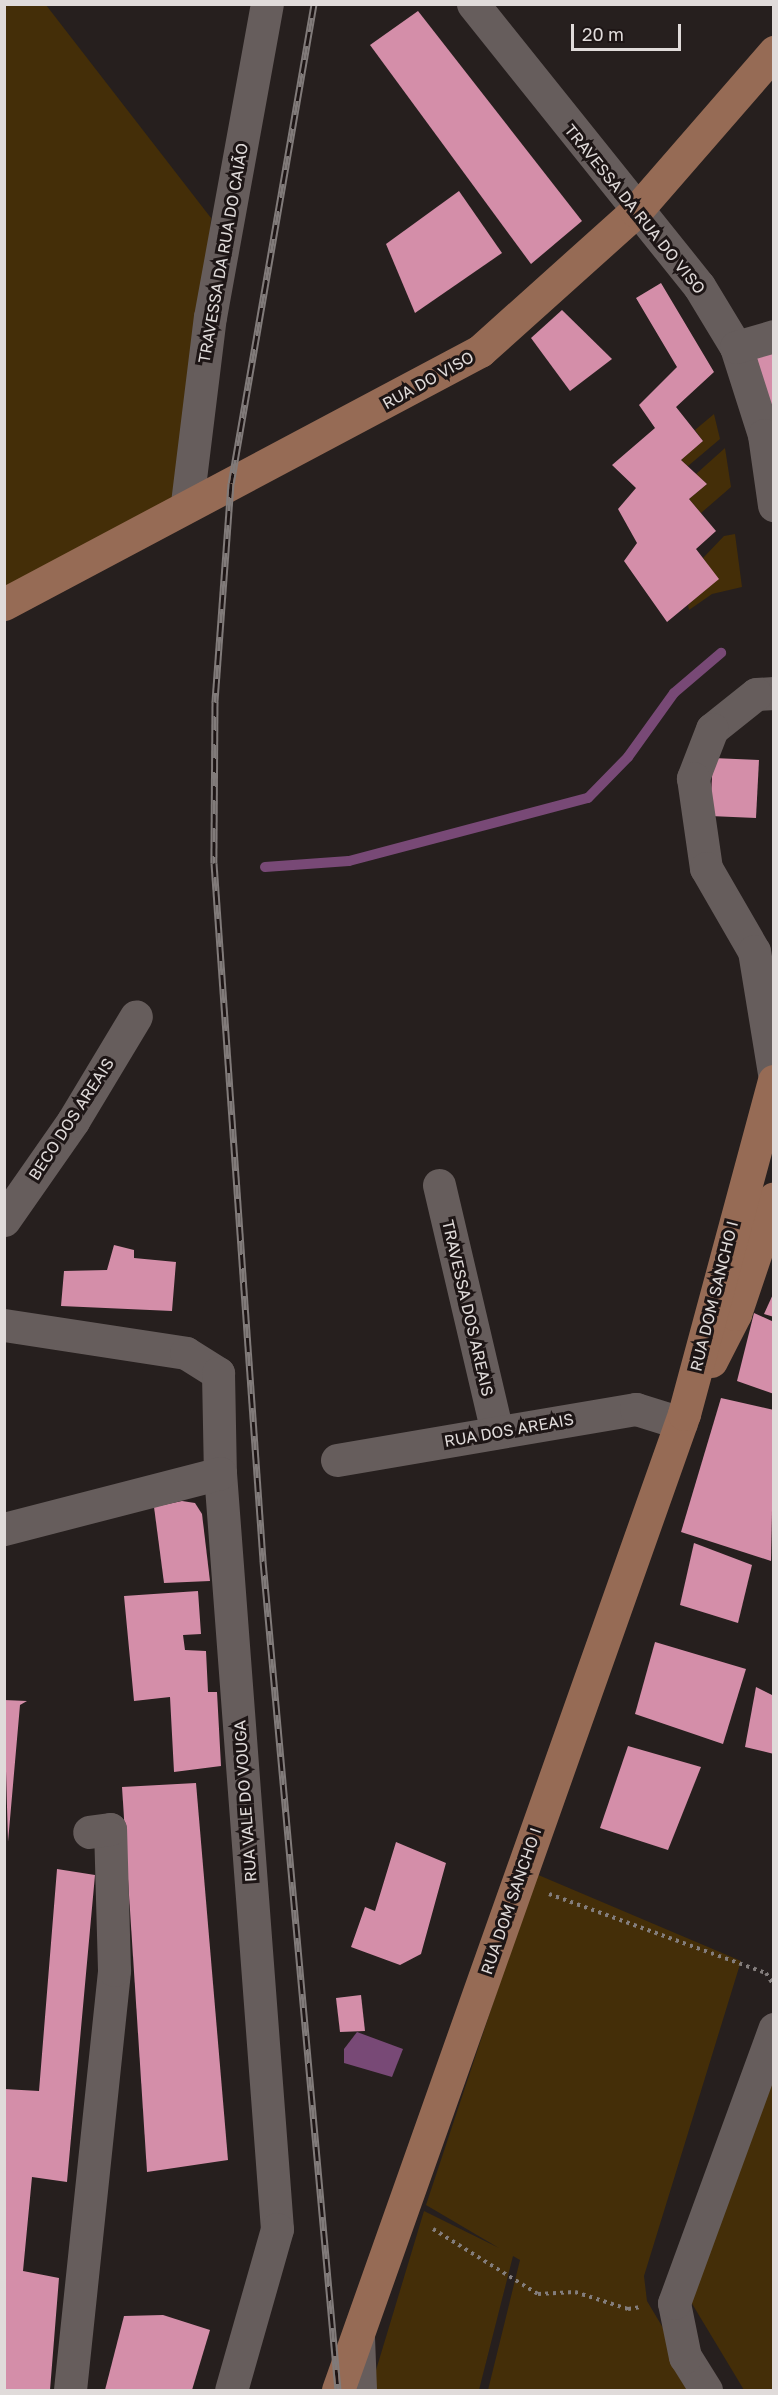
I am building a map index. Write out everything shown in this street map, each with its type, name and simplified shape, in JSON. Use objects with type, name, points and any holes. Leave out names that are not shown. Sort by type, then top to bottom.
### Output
[{"type":"main road","name":"RUA DO VISO","points":[[4,604],[187,503],[422,386],[480,351],[636,211],[774,52]]},
{"type":"main road","name":"RUA DOM SANCHO I","points":[[345,2390],[358,2337],[682,1418],[744,1179],[774,1081]]},
{"type":"main road","name":"RUA DOM SANCHO I","points":[[682,1418],[735,1314],[774,1198]]},
{"type":"street","name":"TRAVESSA DA RUA DO CAIÃO","points":[[187,503],[210,317],[267,4]]},
{"type":"street","name":"TRAVESSA DA RUA DO VISO","points":[[472,4],[636,211],[699,286],[736,347],[764,435],[774,505]]},
{"type":"street","points":[[736,347],[774,336]]},
{"type":"street","points":[[774,693],[756,694],[712,729],[693,778],[706,868],[754,951],[774,1073]]},
{"type":"street","name":"BECO DOS AREAIS","points":[[4,1220],[73,1121],[135,1016]]},
{"type":"street","points":[[744,1179],[774,1152]]},
{"type":"street","name":"TRAVESSA DOS AREAIS","points":[[439,1185],[497,1432]]},
{"type":"street","name":"RUA VALE DO VOUGA","points":[[4,1325],[186,1353],[218,1373],[220,1473],[277,2229],[231,2391]]},
{"type":"street","name":"RUA DOS AREAIS","points":[[337,1460],[636,1409],[682,1418]]},
{"type":"street","points":[[4,1529],[220,1473]]},
{"type":"street","points":[[70,2391],[114,1970],[110,1829],[89,1832]]},
{"type":"street","points":[[705,2391],[685,2357],[674,2303],[774,2029]]},
{"type":"path","points":[[517,1883],[766,1973],[774,1986]]},
{"type":"path","points":[[403,2208],[538,2294],[575,2292],[628,2309],[674,2303]]},
{"type":"shaded area","points":[[5,5],[46,5],[211,218],[187,503],[5,604]]},
{"type":"shaded area","points":[[714,414],[720,439],[688,466],[681,460],[703,441],[695,430]]},
{"type":"shaded area","points":[[725,448],[731,487],[701,513],[689,499],[707,484],[696,474]]},
{"type":"shaded area","points":[[735,534],[742,587],[712,594],[689,610],[688,605],[718,579],[703,558],[724,536]]},
{"type":"shaded area","points":[[536,1874],[741,1961],[644,2276],[647,2301],[700,2390],[488,2390],[520,2260],[513,2256],[479,2390],[370,2390],[424,2211],[499,2248],[426,2205]]},
{"type":"shaded area","points":[[357,2032],[403,2049],[392,2077],[344,2063],[344,2049]]},
{"type":"shaded area","points":[[773,2065],[773,2390],[744,2390],[688,2297]]},
{"type":"building","points":[[418,11],[582,221],[531,264],[370,45]]},
{"type":"building","points":[[459,191],[502,253],[415,313],[386,244]]},
{"type":"building","points":[[661,283],[714,372],[676,407],[703,441],[681,460],[707,484],[689,499],[716,531],[696,549],[719,579],[667,622],[624,561],[637,543],[618,509],[636,488],[612,465],[655,428],[639,405],[677,367],[636,298]]},
{"type":"building","points":[[562,310],[612,359],[570,391],[531,338]]},
{"type":"building","points":[[774,347],[774,421],[755,352]]},
{"type":"building","points":[[713,758],[759,760],[756,818],[710,816]]},
{"type":"building","points":[[114,1245],[134,1250],[134,1258],[176,1262],[172,1311],[61,1306],[64,1271],[107,1270]]},
{"type":"building","points":[[774,1292],[774,1317],[764,1314]]},
{"type":"building","points":[[754,1313],[774,1322],[774,1394],[737,1381]]},
{"type":"building","points":[[721,1398],[774,1410],[771,1561],[681,1532]]},
{"type":"building","points":[[182,1501],[195,1503],[202,1514],[210,1581],[164,1583],[154,1507]]},
{"type":"building","points":[[694,1543],[752,1565],[738,1623],[680,1605]]},
{"type":"building","points":[[198,1591],[201,1634],[183,1635],[185,1650],[206,1651],[208,1692],[217,1692],[221,1766],[174,1772],[170,1697],[134,1701],[124,1596]]},
{"type":"building","points":[[655,1642],[746,1669],[723,1744],[635,1714]]},
{"type":"building","points":[[756,1687],[774,1696],[774,1754],[745,1747]]},
{"type":"building","points":[[4,1700],[27,1701],[20,1705],[8,1842]]},
{"type":"building","points":[[628,1746],[701,1767],[668,1850],[600,1828]]},
{"type":"building","points":[[196,1783],[228,2160],[147,2172],[122,1787]]},
{"type":"building","points":[[396,1842],[446,1863],[421,1954],[400,1965],[351,1947],[365,1907],[375,1911]]},
{"type":"building","points":[[57,1869],[95,1875],[67,2182],[32,2177],[23,2271],[59,2278],[50,2390],[4,2390],[4,2089],[39,2091]]},
{"type":"building","points":[[361,1995],[365,2031],[340,2032],[336,1998]]},
{"type":"building","points":[[163,2315],[210,2330],[192,2390],[105,2390],[124,2316]]},
{"type":"waterway","points":[[265,867],[349,861],[588,798],[628,757],[674,693],[721,653]]},
{"type":"railway","points":[[314,4],[231,483],[215,702],[214,863],[263,1561],[338,2390]]}]
